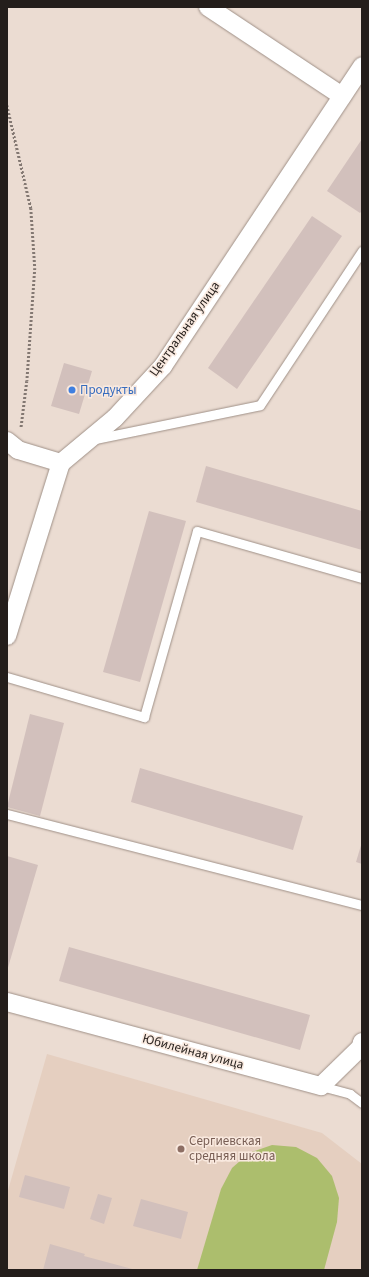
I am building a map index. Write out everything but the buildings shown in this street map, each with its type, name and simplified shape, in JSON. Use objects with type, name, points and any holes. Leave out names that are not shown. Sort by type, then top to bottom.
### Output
[{"type":"street","points":[[208,7],[342,96]]},
{"type":"street","name":"Центральная улица","points":[[61,463],[115,418],[163,366],[342,96],[361,71]]},
{"type":"street","points":[[7,636],[61,463],[12,445]]},
{"type":"street","name":"Юбилейная улица","points":[[7,1002],[321,1086]]},
{"type":"street","points":[[321,1086],[360,1047],[362,1042]]},
{"type":"lane","points":[[88,440],[260,405],[362,251]]},
{"type":"lane","points":[[7,677],[144,717],[197,531],[362,578]]},
{"type":"lane","points":[[7,814],[362,905]]},
{"type":"lane","points":[[321,1086],[350,1094],[362,1103]]},
{"type":"path","points":[[7,105],[31,208],[35,268],[27,381],[12,445]]},
{"type":"shaded area","name":"Сергиевская средняя школа","points":[[47,1054],[322,1133],[362,1164],[362,1270],[7,1270],[7,1194]]},
{"type":"green space","points":[[272,1145],[296,1147],[317,1158],[332,1176],[339,1198],[337,1222],[324,1270],[197,1270],[221,1189],[232,1168],[249,1153]]},
{"type":"place","name":"Продукты","points":[[72,390]]},
{"type":"place","name":"Сергиевская средняя школа","points":[[181,1149]]}]
